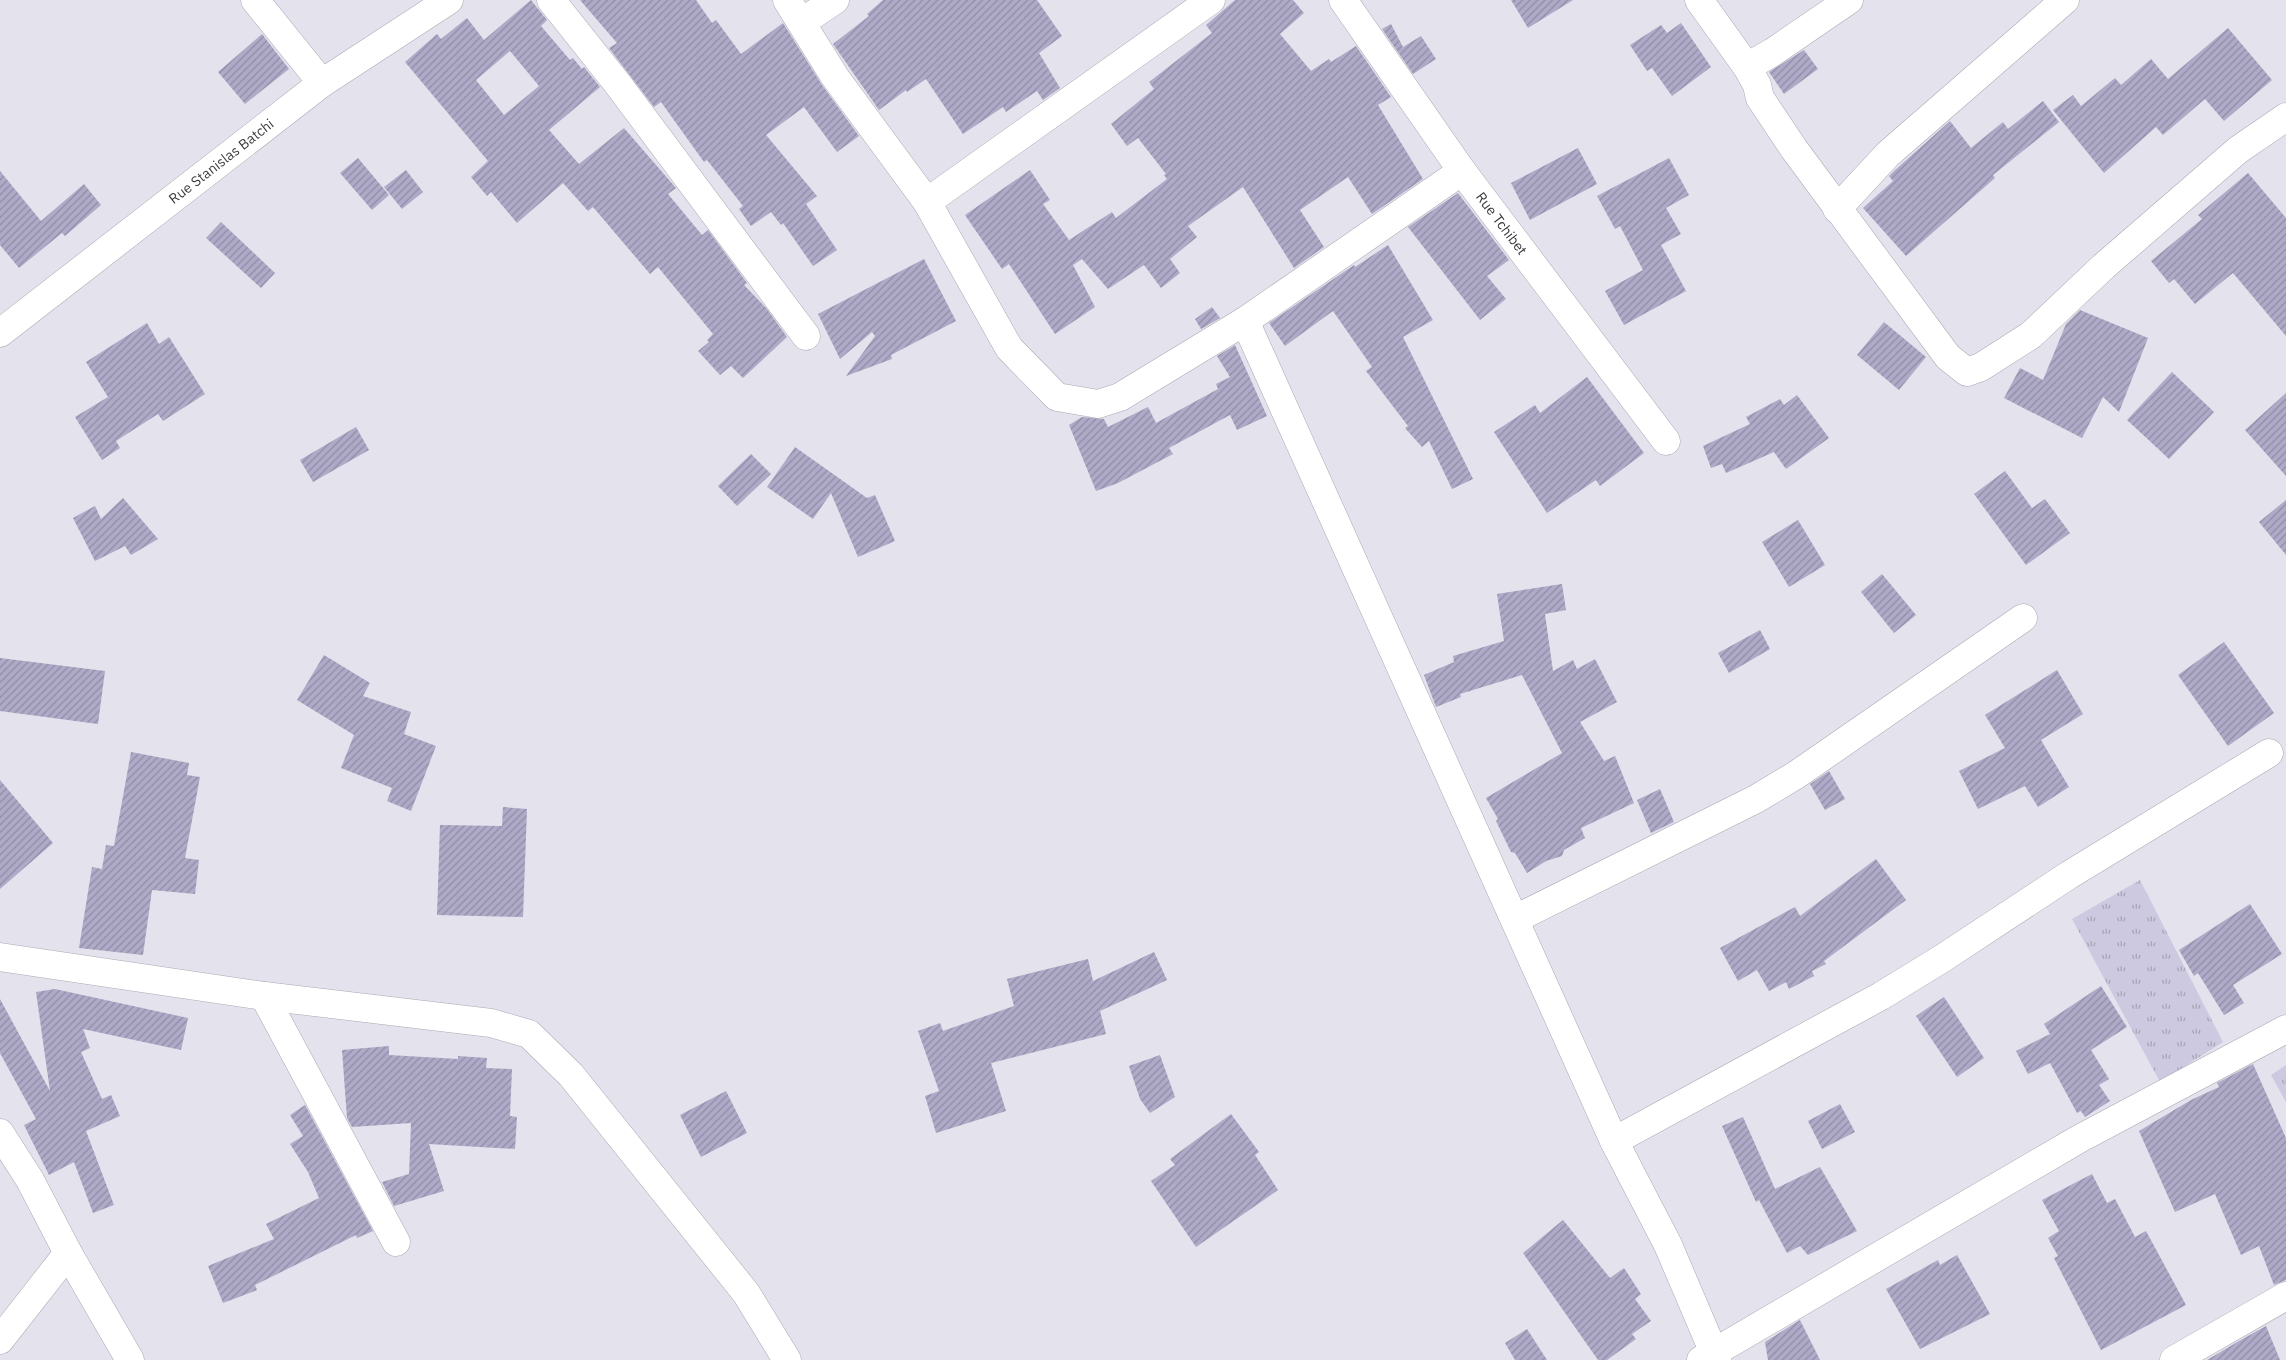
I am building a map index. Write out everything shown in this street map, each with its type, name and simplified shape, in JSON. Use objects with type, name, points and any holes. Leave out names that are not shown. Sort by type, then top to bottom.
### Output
[{"type":"street","points":[[254,0],[322,83]]},
{"type":"street","name":"Rue Stanislas Batchi","points":[[3,326],[322,83],[450,0]]},
{"type":"street","points":[[551,0],[617,83],[806,336]]},
{"type":"street","points":[[835,0],[795,11],[835,78],[927,202],[1009,348],[1057,397],[1098,404],[1120,397],[1245,321],[1462,171]]},
{"type":"street","points":[[927,202],[1211,0]]},
{"type":"street","name":"Rue Tchibet","points":[[1344,0],[1462,171],[1666,441]]},
{"type":"street","points":[[1700,0],[1747,67],[1757,85],[1760,98],[1837,208],[1948,357],[1967,372],[1974,371],[2031,335],[2104,266],[2238,150],[2286,117]]},
{"type":"street","points":[[1747,67],[1773,52],[1849,0]]},
{"type":"street","points":[[1837,208],[1888,154],[2065,0]]},
{"type":"street","points":[[1245,321],[1614,1140],[1668,1245],[1710,1357],[2079,1139],[2286,1029]]},
{"type":"street","points":[[1515,919],[1756,799],[1796,776],[2023,618]]},
{"type":"street","points":[[1614,1140],[1881,996],[1944,958],[2069,875],[2269,752]]},
{"type":"street","points":[[0,957],[264,996],[491,1023],[529,1034],[572,1075],[746,1293],[787,1360]]},
{"type":"street","points":[[264,996],[396,1242]]},
{"type":"street","points":[[0,1133],[30,1180],[68,1253],[130,1360]]},
{"type":"street","points":[[0,1340],[68,1253]]},
{"type":"street","points":[[2190,1356],[2286,1296]]},
{"type":"green space","points":[[2140,880],[2223,1042],[2160,1082],[2072,919]]},
{"type":"green space","points":[[2286,1065],[2286,1102],[2271,1075]]},
{"type":"building","points":[[531,0],[547,20],[541,26],[570,60],[573,58],[582,69],[584,67],[600,87],[549,130],[579,164],[624,128],[676,188],[668,194],[702,235],[708,230],[747,283],[744,285],[767,309],[787,337],[743,378],[731,366],[720,375],[698,351],[709,342],[707,340],[713,334],[658,267],[650,274],[593,207],[588,211],[563,183],[517,223],[491,192],[487,196],[471,177],[488,161],[405,62],[437,34],[441,39],[467,18],[484,40]],"holes":[[[510,51],[539,86],[504,115],[476,80]]]},
{"type":"building","points":[[580,0],[696,0],[712,23],[716,20],[741,54],[783,23],[822,85],[859,136],[837,152],[804,107],[766,135],[817,196],[806,204],[837,250],[813,266],[783,223],[781,225],[771,212],[751,226],[739,209],[743,206],[707,160],[704,162],[661,102],[654,107],[609,48],[617,43]]},
{"type":"building","points":[[883,0],[1037,0],[1062,36],[1039,53],[1060,88],[1043,100],[1037,91],[1006,112],[1003,107],[963,134],[926,79],[907,92],[906,90],[879,110],[833,44],[869,16],[867,14]]},
{"type":"building","points":[[1235,0],[1293,0],[1304,13],[1280,34],[1311,71],[1329,59],[1331,62],[1356,46],[1391,97],[1378,105],[1423,179],[1372,214],[1348,177],[1300,210],[1324,247],[1294,268],[1243,187],[1188,226],[1197,237],[1170,259],[1180,273],[1161,288],[1144,265],[1108,289],[1082,259],[1073,265],[1095,307],[1055,334],[1009,264],[1002,269],[965,215],[1030,170],[1050,200],[1043,204],[1069,240],[1112,212],[1116,218],[1167,179],[1164,175],[1166,174],[1138,138],[1127,146],[1111,124],[1154,89],[1149,82],[1212,33],[1206,25]]},
{"type":"building","points":[[1511,0],[1573,0],[1528,28]]},
{"type":"building","points":[[1681,23],[1711,67],[1672,96],[1652,68],[1647,71],[1630,45],[1661,25],[1667,33]]},
{"type":"building","points":[[1391,24],[1403,47],[1421,36],[1436,59],[1413,74],[1382,29]]},
{"type":"building","points":[[2228,28],[2272,80],[2224,121],[2205,99],[2163,135],[2156,127],[2104,173],[2053,110],[2073,95],[2081,106],[2115,78],[2121,85],[2151,59],[2168,79]]},
{"type":"building","points":[[262,34],[289,69],[245,104],[218,72]]},
{"type":"building","points":[[1804,50],[1818,69],[1784,94],[1769,72]]},
{"type":"building","points":[[2043,101],[2059,122],[1993,175],[1995,178],[1906,256],[1863,208],[1893,181],[1889,176],[1950,121],[1971,148],[2003,122],[2008,129]]},
{"type":"building","points":[[1578,148],[1597,184],[1530,220],[1511,183]]},
{"type":"building","points":[[358,158],[389,195],[372,210],[340,173]]},
{"type":"building","points":[[1669,158],[1689,195],[1666,208],[1681,234],[1661,245],[1686,291],[1624,325],[1605,291],[1643,270],[1620,226],[1615,229],[1597,196]]},
{"type":"building","points":[[406,170],[423,192],[402,209],[384,187]]},
{"type":"building","points":[[0,171],[41,221],[84,184],[101,205],[65,236],[62,233],[19,268],[0,245]]},
{"type":"building","points":[[2248,173],[2286,218],[2286,336],[2233,273],[2195,304],[2174,279],[2169,283],[2151,261],[2202,219],[2198,215]]},
{"type":"building","points":[[1458,193],[1509,260],[1487,276],[1506,299],[1480,320],[1408,227]]},
{"type":"building","points":[[221,222],[275,273],[261,288],[206,238]]},
{"type":"building","points":[[1388,245],[1433,320],[1403,337],[1473,479],[1452,489],[1429,441],[1422,447],[1405,428],[1408,426],[1366,371],[1372,367],[1333,311],[1285,346],[1269,323],[1354,265],[1355,267]]},
{"type":"building","points":[[924,259],[956,321],[891,355],[892,359],[846,376],[875,336],[872,332],[840,359],[818,314]]},
{"type":"building","points":[[1212,307],[1220,318],[1201,329],[1195,319]]},
{"type":"building","points":[[2080,310],[2148,338],[2119,412],[2103,397],[2082,438],[2004,398],[2020,368],[2043,380],[2066,324]]},
{"type":"building","points":[[1884,322],[1926,357],[1899,390],[1857,355]]},
{"type":"building","points":[[147,323],[159,344],[169,337],[205,394],[163,421],[158,414],[116,441],[120,448],[102,460],[75,417],[108,397],[86,362]]},
{"type":"building","points":[[1235,345],[1267,416],[1237,430],[1230,415],[1169,448],[1173,454],[1118,483],[1096,491],[1069,425],[1082,417],[1104,419],[1108,427],[1148,407],[1156,423],[1218,389],[1216,384],[1230,377],[1217,356]]},
{"type":"building","points":[[2172,372],[2214,412],[2169,459],[2127,420]]},
{"type":"building","points":[[1587,377],[1644,453],[1600,486],[1596,480],[1547,513],[1494,432],[1535,405],[1540,413]]},
{"type":"building","points":[[2286,393],[2286,476],[2245,430]]},
{"type":"building","points":[[1797,395],[1829,438],[1786,469],[1774,452],[1726,473],[1722,464],[1711,468],[1703,446],[1750,424],[1746,417],[1780,399],[1784,405]]},
{"type":"building","points":[[356,427],[369,450],[313,482],[300,460]]},
{"type":"building","points":[[795,447],[867,498],[875,495],[895,541],[858,557],[831,493],[813,519],[767,487]]},
{"type":"building","points":[[751,454],[771,474],[737,506],[718,486]]},
{"type":"building","points":[[2005,471],[2032,508],[2045,499],[2070,533],[2026,565],[1974,494]]},
{"type":"building","points":[[123,498],[158,539],[131,555],[125,546],[95,561],[73,518],[95,506],[101,519]]},
{"type":"building","points":[[2286,500],[2286,555],[2259,522]]},
{"type":"building","points":[[1798,520],[1825,565],[1789,587],[1762,542]]},
{"type":"building","points":[[1882,574],[1916,615],[1894,633],[1861,592]]},
{"type":"building","points":[[1562,584],[1566,610],[1545,614],[1553,671],[1573,660],[1577,669],[1595,659],[1617,702],[1580,722],[1604,761],[1615,756],[1634,803],[1581,828],[1585,838],[1564,850],[1562,856],[1546,861],[1527,873],[1515,853],[1511,852],[1496,821],[1498,819],[1486,798],[1562,753],[1522,675],[1460,694],[1461,697],[1436,707],[1424,675],[1454,662],[1453,656],[1504,641],[1497,594]]},
{"type":"building","points":[[1760,630],[1770,649],[1729,673],[1718,653]]},
{"type":"building","points":[[2224,642],[2274,713],[2228,746],[2178,675]]},
{"type":"building","points":[[324,655],[370,683],[363,696],[411,712],[404,734],[436,746],[411,811],[387,801],[392,788],[341,768],[354,735],[297,700]]},
{"type":"building","points":[[0,658],[105,671],[98,724],[0,711]]},
{"type":"building","points":[[2057,670],[2083,714],[2041,740],[2069,787],[2038,807],[2025,786],[1978,809],[1959,771],[2005,748],[1985,715]]},
{"type":"building","points":[[131,752],[189,763],[187,775],[200,777],[185,858],[199,860],[195,894],[152,890],[143,955],[79,948],[92,867],[102,869],[106,845],[114,846]]},
{"type":"building","points":[[1829,771],[1845,799],[1825,810],[1810,784]]},
{"type":"building","points":[[0,780],[53,843],[0,889]]},
{"type":"building","points":[[1660,789],[1674,822],[1651,833],[1637,800]]},
{"type":"building","points":[[503,807],[527,809],[523,917],[437,915],[440,825],[502,826]]},
{"type":"building","points":[[1876,859],[1906,900],[1824,961],[1826,964],[1812,971],[1814,976],[1789,989],[1786,982],[1769,991],[1757,970],[1738,981],[1720,948],[1795,907],[1800,916]]},
{"type":"building","points":[[2250,904],[2282,954],[2233,985],[2244,1003],[2224,1015],[2198,973],[2194,976],[2179,950]]},
{"type":"building","points":[[1154,952],[1167,980],[1100,1011],[1106,1034],[991,1063],[1006,1111],[936,1133],[925,1096],[939,1091],[918,1031],[940,1023],[943,1031],[1014,1006],[1007,979],[1088,959],[1093,981]]},
{"type":"building","points":[[2101,986],[2127,1027],[2091,1050],[2109,1079],[2099,1085],[2110,1101],[2085,1117],[2081,1111],[2077,1113],[2050,1063],[2028,1074],[2016,1051],[2050,1034],[2044,1024]]},
{"type":"building","points":[[55,989],[188,1018],[181,1050],[83,1029],[90,1048],[81,1052],[102,1099],[111,1095],[120,1116],[86,1131],[114,1205],[93,1213],[74,1162],[49,1175],[24,1125],[36,1119],[0,1053],[0,999],[50,1091],[36,992]]},
{"type":"building","points":[[1944,997],[1984,1058],[1957,1077],[1916,1016]]},
{"type":"building","points":[[389,1046],[389,1055],[458,1059],[458,1056],[487,1058],[486,1068],[512,1069],[510,1116],[517,1117],[515,1149],[429,1144],[444,1191],[394,1206],[382,1182],[409,1174],[411,1123],[352,1127],[347,1118],[342,1050]]},
{"type":"building","points":[[1160,1055],[1175,1097],[1150,1113],[1140,1099],[1129,1066]]},
{"type":"building","points":[[2253,1064],[2286,1138],[2286,1280],[2274,1285],[2259,1246],[2241,1255],[2215,1194],[2175,1212],[2139,1131],[2191,1100],[2219,1087],[2217,1083]]},
{"type":"building","points":[[726,1091],[747,1133],[701,1157],[680,1115]]},
{"type":"building","points":[[1840,1104],[1855,1132],[1822,1149],[1808,1121]]},
{"type":"building","points":[[305,1105],[373,1231],[357,1238],[356,1235],[255,1285],[257,1290],[223,1303],[208,1266],[274,1239],[266,1224],[319,1198],[308,1172],[290,1144],[303,1136],[290,1115]]},
{"type":"building","points":[[1231,1114],[1259,1152],[1255,1155],[1278,1190],[1196,1247],[1151,1181],[1175,1165],[1170,1159]]},
{"type":"building","points":[[1743,1117],[1775,1189],[1820,1167],[1857,1231],[1808,1255],[1800,1246],[1787,1253],[1759,1200],[1756,1202],[1722,1126]]},
{"type":"building","points":[[2092,1174],[2107,1203],[2115,1199],[2135,1237],[2146,1231],[2186,1305],[2101,1350],[2054,1258],[2058,1256],[2048,1238],[2059,1231],[2042,1200]]},
{"type":"building","points":[[1563,1220],[1610,1278],[1624,1268],[1641,1294],[1635,1299],[1651,1321],[1632,1334],[1636,1339],[1607,1360],[1598,1360],[1523,1253]]},
{"type":"building","points":[[1957,1255],[1990,1314],[1920,1349],[1886,1289],[1938,1260],[1940,1265]]},
{"type":"building","points":[[1800,1320],[1820,1360],[1768,1360],[1765,1342]]},
{"type":"building","points":[[2266,1326],[2280,1360],[2207,1360],[2239,1341]]},
{"type":"building","points":[[1527,1329],[1547,1360],[1515,1360],[1505,1343]]}]
